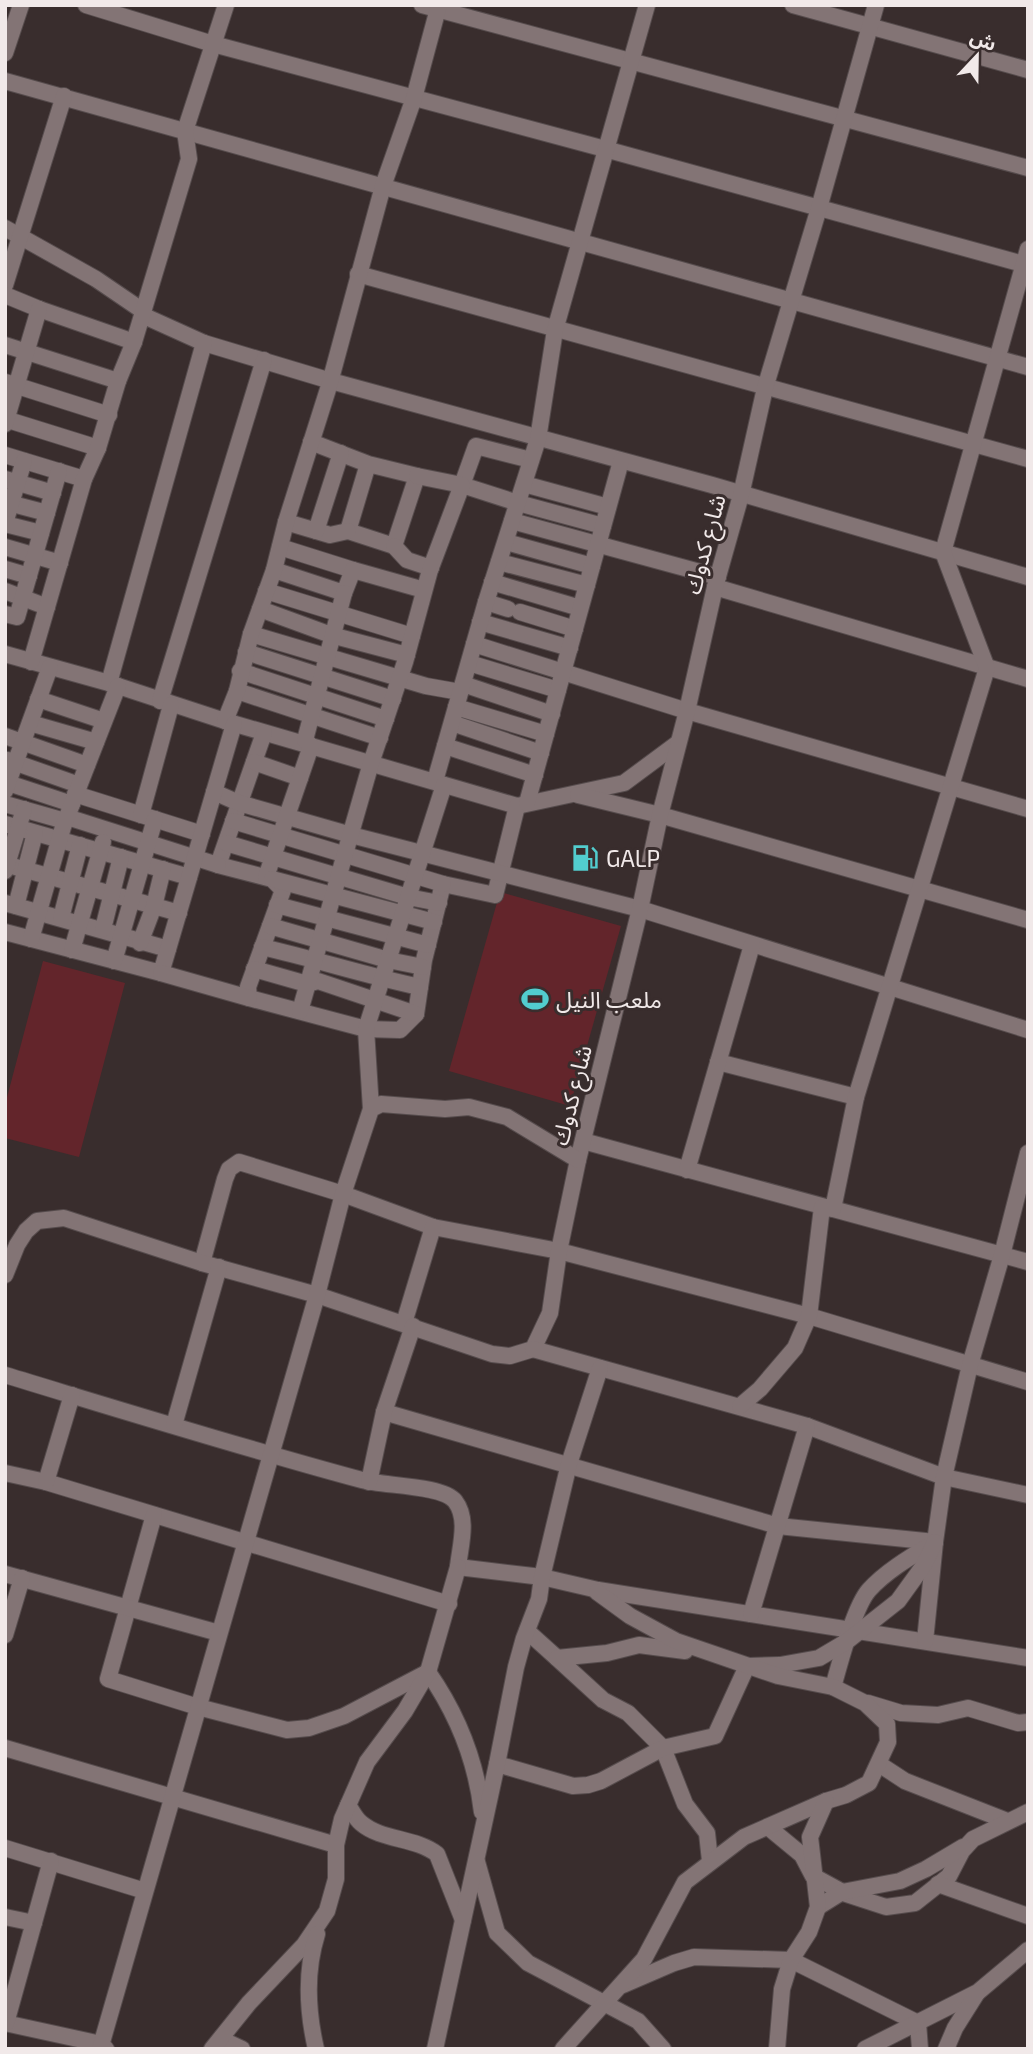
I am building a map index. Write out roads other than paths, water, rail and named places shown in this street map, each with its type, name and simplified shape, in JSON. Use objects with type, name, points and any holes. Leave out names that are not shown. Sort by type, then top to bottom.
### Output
[{"type":"street","points":[[5,52],[20,5]]},
{"type":"street","points":[[86,5],[213,44],[819,208],[1026,256],[943,552],[987,668],[856,1097],[834,1209],[822,1207]]},
{"type":"street","points":[[31,662],[84,479],[98,448],[118,381],[134,342],[189,159],[186,131],[226,5]]},
{"type":"street","points":[[51,1861],[5,2023],[102,2047],[317,1295],[343,1194],[371,1109],[366,1029],[422,854],[440,783],[445,746],[492,582],[538,439],[555,330],[647,5]]},
{"type":"street","points":[[793,5],[1028,70]]},
{"type":"street","name":"شارع كدوك","points":[[533,1349],[550,1313],[559,1251],[578,1160],[765,388],[876,5]]},
{"type":"street","points":[[161,973],[214,792],[240,671],[274,570],[331,381],[383,186],[414,98],[433,7],[1028,168]]},
{"type":"street","points":[[5,81],[1028,367]]},
{"type":"street","points":[[5,285],[64,96]]},
{"type":"street","points":[[5,228],[96,279],[143,313],[204,343],[1028,577]]},
{"type":"street","points":[[358,274],[1028,460]]},
{"type":"street","points":[[5,295],[134,342]]},
{"type":"street","points":[[39,309],[27,350],[11,384],[6,421],[98,448]]},
{"type":"street","points":[[31,939],[59,839],[104,721],[204,343]]},
{"type":"street","points":[[5,345],[118,381]]},
{"type":"street","points":[[114,961],[148,842],[148,817],[165,703],[264,360]]},
{"type":"street","points":[[11,384],[109,415]]},
{"type":"street","points":[[311,442],[369,464],[463,485],[603,526]]},
{"type":"street","points":[[300,1011],[424,590],[476,446],[531,460]]},
{"type":"street","points":[[316,531],[341,453]]},
{"type":"street","points":[[5,455],[84,479]]},
{"type":"street","points":[[24,461],[11,481],[5,524],[41,533]]},
{"type":"street","points":[[233,821],[443,884],[495,895],[522,804],[535,775],[621,461]]},
{"type":"street","points":[[348,531],[369,464]]},
{"type":"street","points":[[5,614],[17,617],[59,471]]},
{"type":"street","points":[[394,546],[417,476]]},
{"type":"street","points":[[11,481],[53,493]]},
{"type":"street","points":[[524,484],[608,507]]},
{"type":"street","points":[[8,503],[47,513]]},
{"type":"street","points":[[512,522],[1028,679]]},
{"type":"street","points":[[286,523],[330,535],[348,531],[394,546],[407,560],[431,568]]},
{"type":"street","points":[[506,541],[592,566]]},
{"type":"street","points":[[5,547],[60,563]]},
{"type":"street","points":[[280,547],[424,590]]},
{"type":"street","points":[[499,562],[587,585]]},
{"type":"street","points":[[5,569],[29,576]]},
{"type":"street","points":[[274,570],[344,593]]},
{"type":"street","points":[[311,746],[305,740],[352,570]]},
{"type":"street","points":[[492,582],[580,608]]},
{"type":"street","points":[[5,591],[47,607]]},
{"type":"street","points":[[266,591],[412,636]]},
{"type":"street","points":[[486,602],[575,629]]},
{"type":"street","points":[[260,609],[333,636],[407,655]]},
{"type":"street","points":[[481,622],[570,648]]},
{"type":"street","points":[[251,634],[460,694],[552,714]]},
{"type":"street","points":[[474,644],[687,711],[1028,809]]},
{"type":"street","points":[[246,652],[393,699]]},
{"type":"street","points":[[7,659],[31,662],[113,684],[264,733],[522,804],[624,783],[678,743]]},
{"type":"street","points":[[469,663],[558,690]]},
{"type":"street","points":[[50,667],[23,743],[10,761],[6,785],[72,804],[148,817],[202,834]]},
{"type":"street","points":[[240,671],[386,719]]},
{"type":"street","points":[[237,691],[380,738]]},
{"type":"street","points":[[460,694],[546,734]]},
{"type":"street","points":[[38,699],[104,721]]},
{"type":"street","points":[[30,723],[96,742]]},
{"type":"street","points":[[452,723],[541,753]]},
{"type":"street","points":[[218,865],[264,733]]},
{"type":"street","points":[[5,736],[87,765]]},
{"type":"street","points":[[269,878],[272,858],[311,746]]},
{"type":"street","points":[[445,746],[535,775]]},
{"type":"street","points":[[10,761],[108,830],[218,865],[433,922]]},
{"type":"street","points":[[254,762],[300,778]]},
{"type":"street","points":[[214,792],[239,803],[351,835],[640,909],[1028,1030]]},
{"type":"street","points":[[572,794],[660,815],[1028,920]]},
{"type":"street","points":[[5,804],[23,809],[72,804]]},
{"type":"street","points":[[23,809],[12,826],[6,866],[179,913]]},
{"type":"street","points":[[12,826],[189,877]]},
{"type":"street","points":[[72,950],[108,830]]},
{"type":"street","points":[[35,833],[26,870],[11,905],[168,949]]},
{"type":"street","points":[[226,843],[408,897],[439,903]]},
{"type":"street","points":[[61,918],[80,845]]},
{"type":"street","points":[[103,929],[121,857]]},
{"type":"street","points":[[140,943],[163,869]]},
{"type":"street","points":[[249,998],[248,987],[282,890],[269,878]]},
{"type":"street","points":[[5,932],[366,1029],[400,1030],[415,1014],[443,884]]},
{"type":"street","points":[[277,905],[428,945]]},
{"type":"street","points":[[270,926],[320,942],[423,967]]},
{"type":"street","points":[[687,1170],[752,945]]},
{"type":"street","points":[[262,947],[420,987]]},
{"type":"street","points":[[254,970],[307,984],[318,981],[415,1014]]},
{"type":"street","points":[[718,1062],[856,1097]]},
{"type":"street","points":[[371,1109],[381,1104],[445,1109],[469,1107],[508,1116],[578,1160]]},
{"type":"street","points":[[583,1141],[1028,1262]]},
{"type":"street","points":[[925,1642],[944,1477],[970,1365],[1028,1153]]},
{"type":"street","points":[[202,1263],[225,1179],[229,1169],[239,1162],[343,1194],[433,1227],[559,1251],[809,1317],[1028,1382]]},
{"type":"street","points":[[740,1406],[760,1389],[795,1348],[809,1317],[822,1207]]},
{"type":"street","points":[[5,1275],[26,1231],[37,1222],[64,1218],[202,1263],[317,1295],[492,1354],[510,1356],[533,1349],[807,1426],[944,1477],[1028,1496]]},
{"type":"street","points":[[369,1482],[384,1412],[433,1227]]},
{"type":"street","points":[[174,1425],[219,1268]]},
{"type":"street","points":[[435,2049],[498,1764],[516,1667],[539,1600],[569,1464],[600,1368]]},
{"type":"street","points":[[5,1375],[369,1482],[441,1492],[454,1499],[464,1520],[458,1567],[428,1672],[367,1762],[348,1805],[336,1845],[336,1879],[308,1963],[309,2005],[316,2049]]},
{"type":"street","points":[[46,1482],[72,1395]]},
{"type":"street","points":[[384,1412],[778,1525],[935,1542]]},
{"type":"street","points":[[751,1614],[807,1426]]},
{"type":"street","points":[[5,1473],[46,1482],[449,1604]]},
{"type":"street","points":[[154,1515],[108,1679],[198,1707],[287,1730],[309,1728],[344,1717],[428,1672]]},
{"type":"street","points":[[832,1687],[867,1591],[900,1564],[935,1542]]},
{"type":"street","points":[[747,1666],[780,1665],[819,1658],[898,1601],[924,1565],[935,1542]]},
{"type":"street","points":[[458,1567],[542,1577],[592,1589],[751,1614],[852,1634],[1028,1658]]},
{"type":"street","points":[[5,1573],[219,1633]]},
{"type":"street","points":[[5,1635],[22,1578]]},
{"type":"street","points":[[592,1589],[629,1616],[676,1641],[778,1676],[832,1687],[865,1703],[901,1713],[938,1715],[968,1708],[1018,1723],[1028,1723]]},
{"type":"street","points":[[527,1631],[603,1700],[628,1713],[663,1748],[685,1804],[707,1833],[710,1861]]},
{"type":"street","points":[[557,1658],[607,1653],[639,1645],[718,1656]]},
{"type":"street","points":[[498,1764],[573,1786],[601,1781],[663,1748],[715,1736],[747,1666]]},
{"type":"street","points":[[428,1672],[449,1704],[468,1748],[480,1793],[483,1831]]},
{"type":"street","points":[[563,2049],[644,1959],[685,1882],[744,1837],[869,1783],[888,1742],[887,1724],[865,1703]]},
{"type":"street","points":[[5,1748],[336,1845]]},
{"type":"street","points":[[879,1764],[905,1781],[1021,1816]]},
{"type":"street","points":[[777,2049],[782,1989],[791,1960],[809,1932],[818,1907],[810,1837],[826,1801]]},
{"type":"street","points":[[348,1805],[359,1822],[369,1829],[428,1847],[437,1854],[463,1920]]},
{"type":"street","points":[[768,1827],[802,1855],[813,1876],[842,1892],[886,1907],[915,1903],[949,1876],[972,1839],[1021,1816]]},
{"type":"street","points":[[818,1907],[842,1892],[900,1881],[967,1845]]},
{"type":"street","points":[[5,1848],[145,1891]]},
{"type":"street","points":[[476,1860],[497,1933],[528,1963],[638,2021],[663,2049]]},
{"type":"street","points":[[938,1885],[1028,1916]]},
{"type":"street","points":[[217,2043],[249,2003],[304,1945],[327,1911]]},
{"type":"street","points":[[5,1917],[34,1923]]},
{"type":"street","points":[[865,2049],[978,1992],[1028,1950]]},
{"type":"street","points":[[621,1986],[694,1957],[791,1960],[918,2023]]},
{"type":"street","points":[[946,2049],[955,2028],[978,1992]]},
{"type":"street","points":[[918,2023],[920,2049]]},
{"type":"street","points":[[217,2043],[227,2042],[242,2049]]},
{"type":"place","name":"GALP","points":[[585,858]]},
{"type":"place","name":"ملعب النيل","points":[[535,999]]}]
